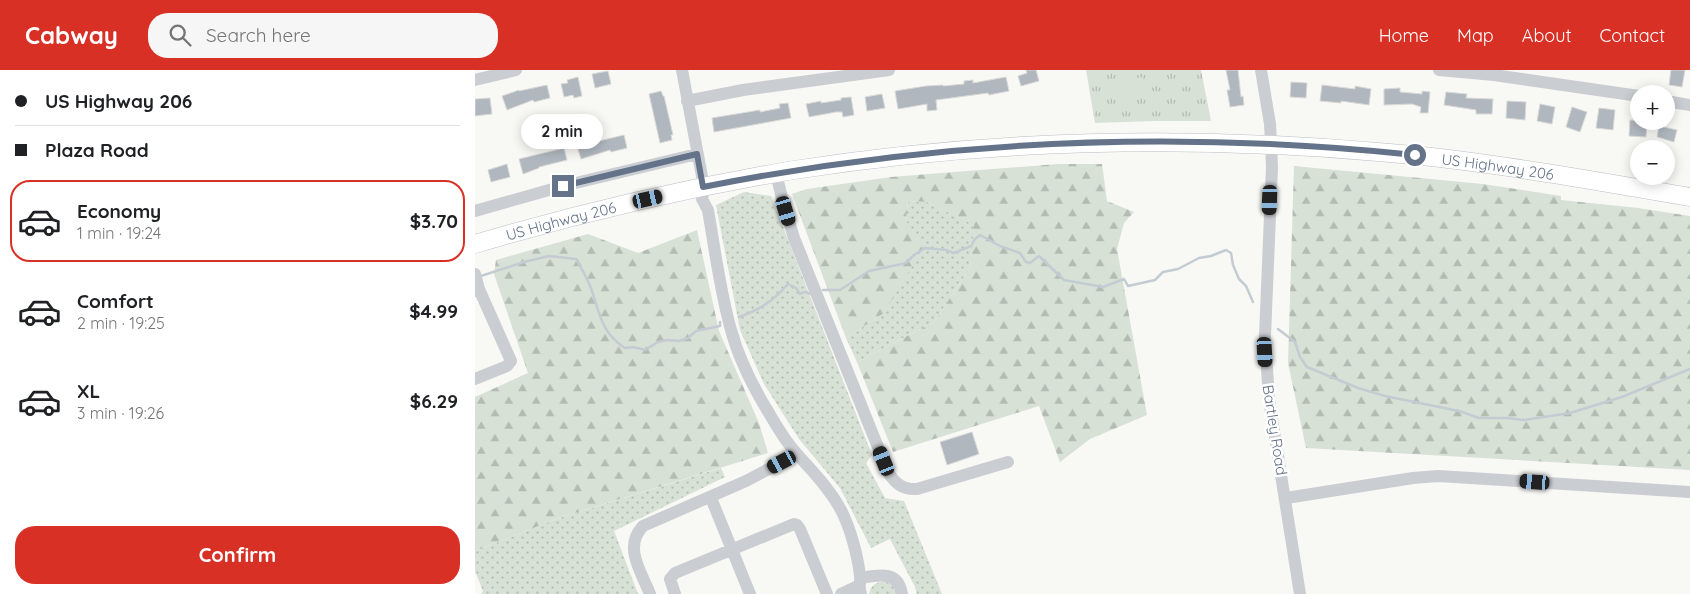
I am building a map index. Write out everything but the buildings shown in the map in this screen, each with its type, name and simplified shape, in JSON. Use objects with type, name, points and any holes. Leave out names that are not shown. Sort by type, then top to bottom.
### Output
[{"type":"highway","name":"US Highway 206","points":[[475,244],[595,211],[777,173],[897,157],[1032,145],[1177,142],[1271,144],[1380,152],[1433,157],[1690,197]]},
{"type":"street","points":[[475,80],[516,70]]},
{"type":"street","points":[[682,70],[703,187],[701,199],[708,210],[727,312],[737,347],[761,399],[795,452],[824,484],[842,511],[849,529],[860,586]]},
{"type":"street","points":[[687,101],[807,75],[889,70]]},
{"type":"street","name":"Bartley Road","points":[[1261,70],[1270,124],[1271,144],[1265,352],[1269,400],[1300,594]]},
{"type":"street","points":[[1439,70],[1494,75],[1630,95]]},
{"type":"street","points":[[1675,102],[1690,105]]},
{"type":"street","points":[[475,211],[563,186],[697,154]]},
{"type":"street","points":[[777,173],[794,238],[888,472],[894,481],[907,489],[917,489],[1007,462]]},
{"type":"street","points":[[475,274],[476,288],[511,361],[507,366],[475,379]]},
{"type":"street","points":[[650,594],[633,551],[633,542],[637,534],[648,524],[711,498],[775,466],[795,452]]},
{"type":"street","points":[[1286,498],[1413,478],[1438,476],[1690,492]]},
{"type":"street","points":[[711,498],[750,594]]},
{"type":"street","points":[[675,594],[670,579],[673,574],[796,524],[800,529],[827,594]]},
{"type":"street","points":[[841,594],[860,586],[874,576],[890,576],[897,582],[903,594]]},
{"type":"green space","points":[[1086,70],[1201,70],[1211,121],[1095,123]]},
{"type":"green space","points":[[1143,77],[1146,92],[1114,97],[1111,83]]},
{"type":"green space","points":[[1058,164],[1102,164],[1107,201],[1134,212],[1124,223],[1117,249],[1147,415],[1090,439],[1060,462],[1039,406],[893,452],[857,362],[934,322],[970,268],[974,225],[927,202],[908,201],[906,221],[924,246],[884,313],[846,338],[792,194],[807,189],[891,177]]},
{"type":"green space","points":[[1294,166],[1483,184],[1561,196],[1561,200],[1638,208],[1690,216],[1690,470],[1306,448],[1288,363]]},
{"type":"green space","points":[[744,192],[771,196],[872,455],[866,463],[885,498],[904,501],[942,594],[917,594],[890,539],[871,548],[840,488],[799,439],[764,384],[740,330],[716,205]]},
{"type":"green space","points":[[908,201],[927,202],[975,225],[970,268],[934,322],[857,362],[846,338],[884,313],[906,221]]},
{"type":"green space","points":[[697,230],[719,331],[759,423],[768,453],[559,518],[475,551],[475,397],[528,373],[494,274],[496,260],[588,234],[638,253]]},
{"type":"green space","points":[[721,468],[725,477],[614,531],[638,594],[481,594],[483,591],[475,571],[475,551],[559,518]]},
{"type":"green space","points":[[885,581],[892,584],[897,594],[869,594],[874,584]]},
{"type":"waterway","points":[[823,290],[840,290],[869,271],[906,263],[925,248],[946,250],[954,253],[971,246],[980,235],[1000,246],[1020,253],[1026,262],[1030,263],[1039,256],[1064,280],[1103,287],[1124,279],[1128,286],[1155,280],[1163,272],[1178,269],[1199,258],[1226,250],[1231,253],[1233,265],[1239,279],[1246,286],[1253,302]]},
{"type":"waterway","points":[[481,276],[549,256],[576,259],[589,282],[603,323],[611,336],[625,348],[633,347],[645,350],[658,342],[667,340],[679,341],[688,338],[696,331],[720,326],[720,322]]},
{"type":"waterway","points":[[739,317],[766,304],[788,284],[796,288],[800,294],[804,292],[812,294]]},
{"type":"waterway","points":[[1278,329],[1295,342],[1300,357],[1307,367],[1358,388],[1385,396],[1459,411],[1479,418],[1524,420],[1570,413],[1622,397],[1690,369]]},
{"type":"route","points":[[563,186],[697,154],[703,187],[777,173],[846,163],[954,151],[1032,145],[1177,142],[1271,144],[1415,155]]}]
